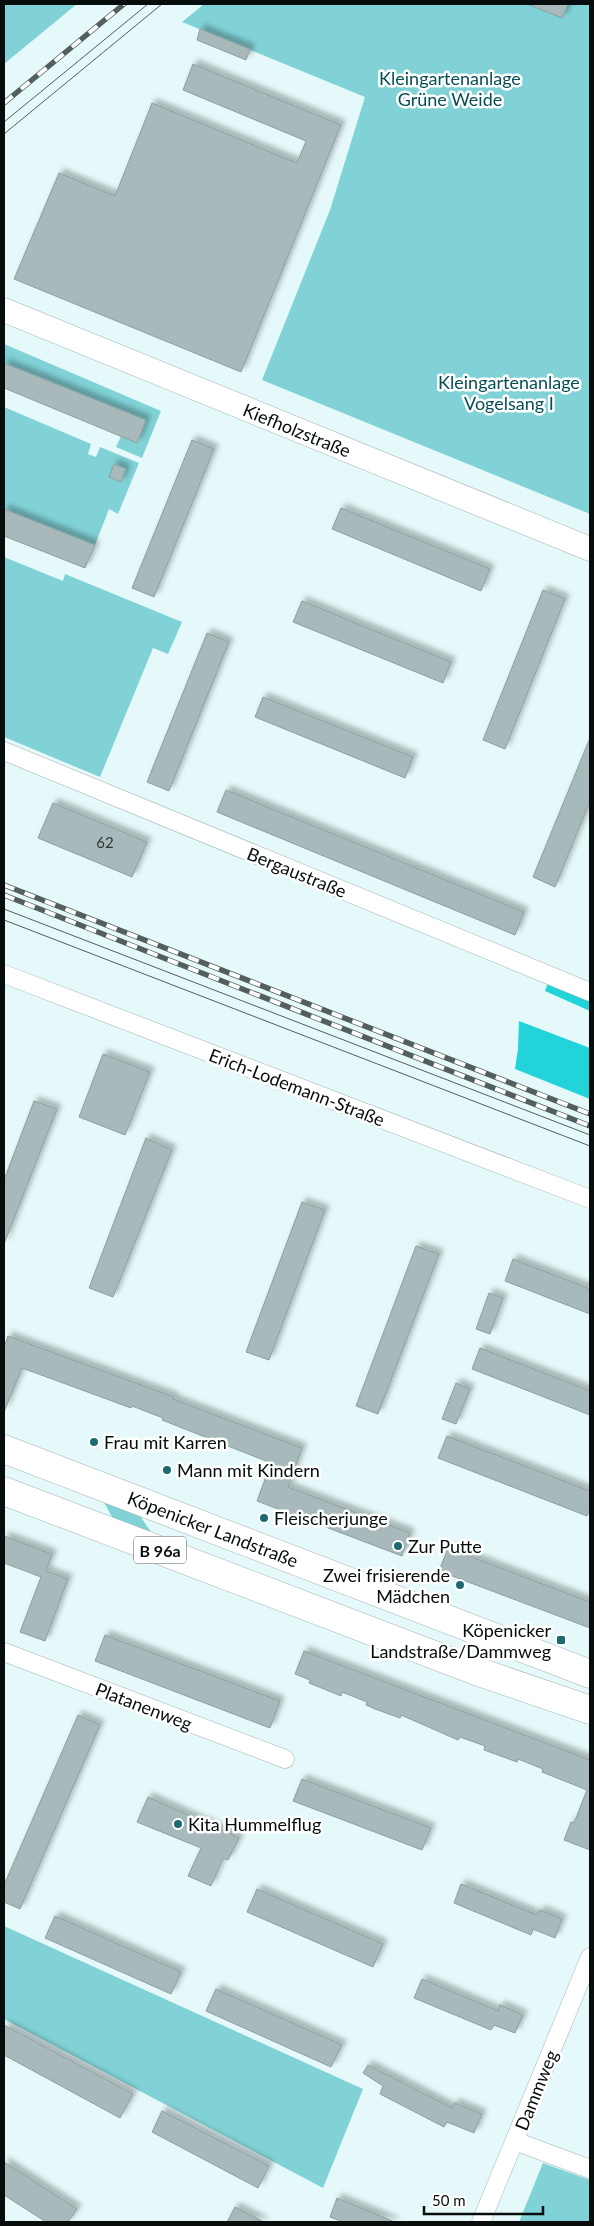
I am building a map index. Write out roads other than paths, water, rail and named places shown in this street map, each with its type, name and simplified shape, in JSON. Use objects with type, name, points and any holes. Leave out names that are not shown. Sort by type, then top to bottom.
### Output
[{"type":"main road","name":"Köpenicker Landstraße","points":[[4,1449],[590,1674]]},
{"type":"main road","name":"B 96a","points":[[4,1491],[476,1671],[590,1710]]},
{"type":"street","name":"Kiefholzstraße","points":[[4,310],[590,549]]},
{"type":"street","name":"Bergaustraße","points":[[4,751],[590,992]]},
{"type":"street","name":"Erich-Lodemann-Straße","points":[[4,974],[590,1200]]},
{"type":"street","name":"Platanenweg","points":[[4,1652],[285,1759]]},
{"type":"street","name":"Dammweg","points":[[481,2222],[590,1957]]},
{"type":"street","points":[[515,2141],[590,2169]]},
{"type":"tram line","points":[[4,122],[148,4]]},
{"type":"tram line","points":[[4,134],[162,4]]},
{"type":"tram line","points":[[4,909],[590,1135]]},
{"type":"tram line","points":[[4,920],[590,1146]]},
{"type":"railway","points":[[4,103],[124,4]]},
{"type":"railway","points":[[4,885],[590,1114]]},
{"type":"railway","points":[[4,895],[590,1126]]},
{"type":"place","name":"Frau mit Karren","points":[[94,1442]]},
{"type":"place","name":"Mann mit Kindern","points":[[167,1470]]},
{"type":"place","name":"Fleischerjunge","points":[[264,1518]]},
{"type":"place","name":"Zur Putte","points":[[398,1546]]},
{"type":"place","name":"Zwei frisierende Mädchen","points":[[460,1585]]},
{"type":"place","name":"Köpenicker Landstraße/Dammweg","points":[[561,1640]]},
{"type":"place","name":"Kita Hummelflug","points":[[178,1824]]},
{"type":"park label","name":"Kleingartenanlage Grüne Weide","points":[[450,88]]},
{"type":"park label","name":"Kleingartenanlage Vogelsang I","points":[[509,392]]}]
